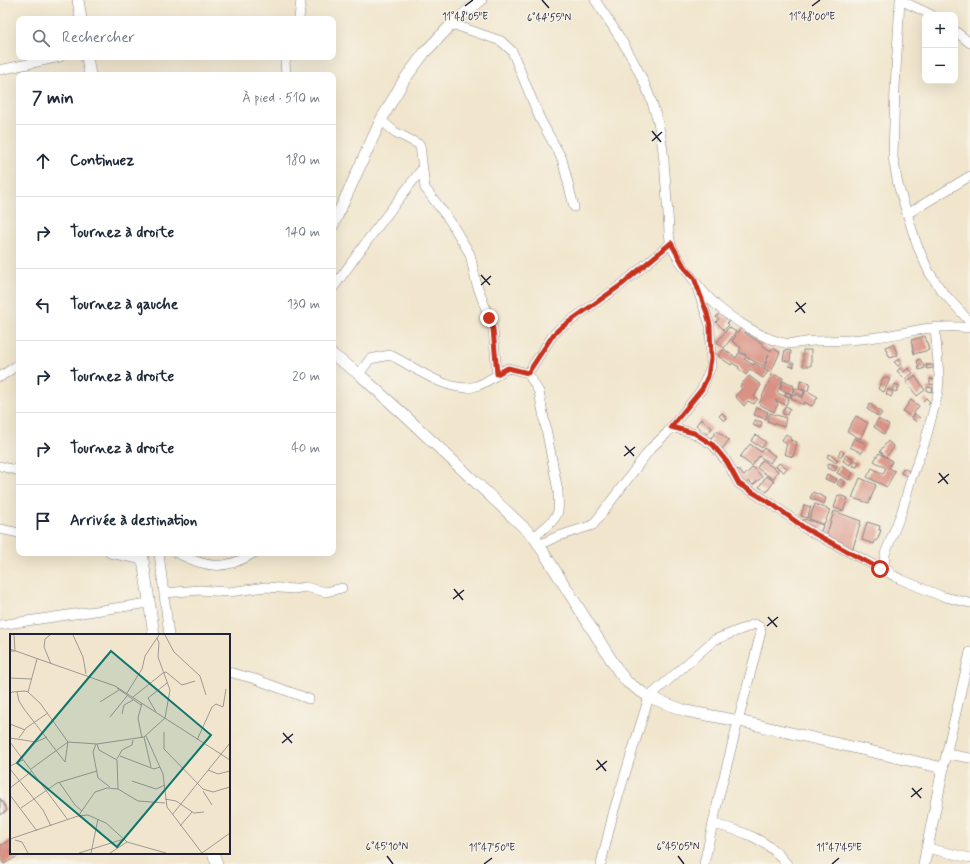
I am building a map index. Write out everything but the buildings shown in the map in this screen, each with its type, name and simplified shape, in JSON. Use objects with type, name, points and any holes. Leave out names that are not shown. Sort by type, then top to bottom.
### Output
[{"type":"street","points":[[78,0],[81,16]]},
{"type":"street","points":[[299,16],[301,0]]},
{"type":"street","points":[[336,218],[381,120],[396,91],[415,64],[452,24],[481,0]]},
{"type":"street","points":[[595,0],[634,63],[652,103],[661,133],[671,243],[685,268],[714,303],[734,318],[774,341],[784,343],[798,344],[815,341],[830,342],[878,337],[935,327],[970,328]]},
{"type":"street","points":[[926,12],[900,0],[893,157],[898,185],[921,255],[932,278],[970,322]]},
{"type":"street","points":[[452,24],[501,41],[512,51],[540,119],[562,159],[574,207]]},
{"type":"street","points":[[958,33],[970,43]]},
{"type":"street","points":[[0,70],[46,60]]},
{"type":"street","points":[[88,60],[90,72]]},
{"type":"street","points":[[286,60],[286,72]]},
{"type":"street","points":[[381,120],[395,132],[420,145],[425,188],[450,220],[470,254],[476,282],[493,329],[497,374]]},
{"type":"street","points":[[336,284],[422,169]]},
{"type":"street","points":[[907,214],[970,176]]},
{"type":"street","points":[[528,373],[553,335],[559,329],[621,285],[671,243]]},
{"type":"street","points":[[537,541],[556,537],[592,525],[651,448],[700,393],[710,366],[710,325],[694,278]]},
{"type":"street","points":[[892,575],[884,565],[885,554],[902,511],[911,478],[925,442],[938,393],[939,376],[935,327]]},
{"type":"street","points":[[358,374],[370,359],[390,355],[438,381],[456,387],[472,388],[488,381],[508,368],[528,373],[539,392],[553,463],[558,502],[558,512],[537,541]]},
{"type":"street","points":[[336,357],[358,374],[537,541],[619,672],[627,682],[649,697],[696,714],[739,721],[943,768]]},
{"type":"street","points":[[0,377],[16,366]]},
{"type":"street","points":[[671,427],[694,433],[713,445],[727,462],[739,484],[772,504],[806,529],[892,575],[941,596],[970,603]]},
{"type":"street","points":[[0,466],[16,470]]},
{"type":"street","points":[[0,529],[16,532]]},
{"type":"street","points":[[159,556],[169,634]]},
{"type":"street","points":[[183,556],[196,563],[219,566],[232,565],[248,556]]},
{"type":"street","points":[[142,557],[154,634]]},
{"type":"street","points":[[165,593],[199,590],[229,592],[266,587],[304,587],[326,592],[342,588]]},
{"type":"street","points":[[0,625],[149,603]]},
{"type":"street","points":[[601,864],[614,810],[649,697],[710,643],[755,624],[760,627],[761,632],[704,864]]},
{"type":"street","points":[[924,864],[943,768],[970,652]]},
{"type":"street","points":[[230,672],[255,679],[309,699]]},
{"type":"street","points":[[947,754],[970,758]]},
{"type":"street","points":[[713,824],[742,831],[762,841],[787,864]]},
{"type":"street","points":[[927,848],[970,858]]},
{"type":"street","points":[[214,854],[217,864]]},
{"type":"route","points":[[489,318],[493,329],[497,374],[508,368],[528,373],[553,335],[559,329],[621,285],[671,243],[685,268],[694,278],[697,290],[707,313],[710,325],[709,344],[711,359],[708,376],[702,389],[695,400],[671,427],[694,433],[713,445],[727,462],[739,484],[772,504],[806,529],[880,569]]}]
